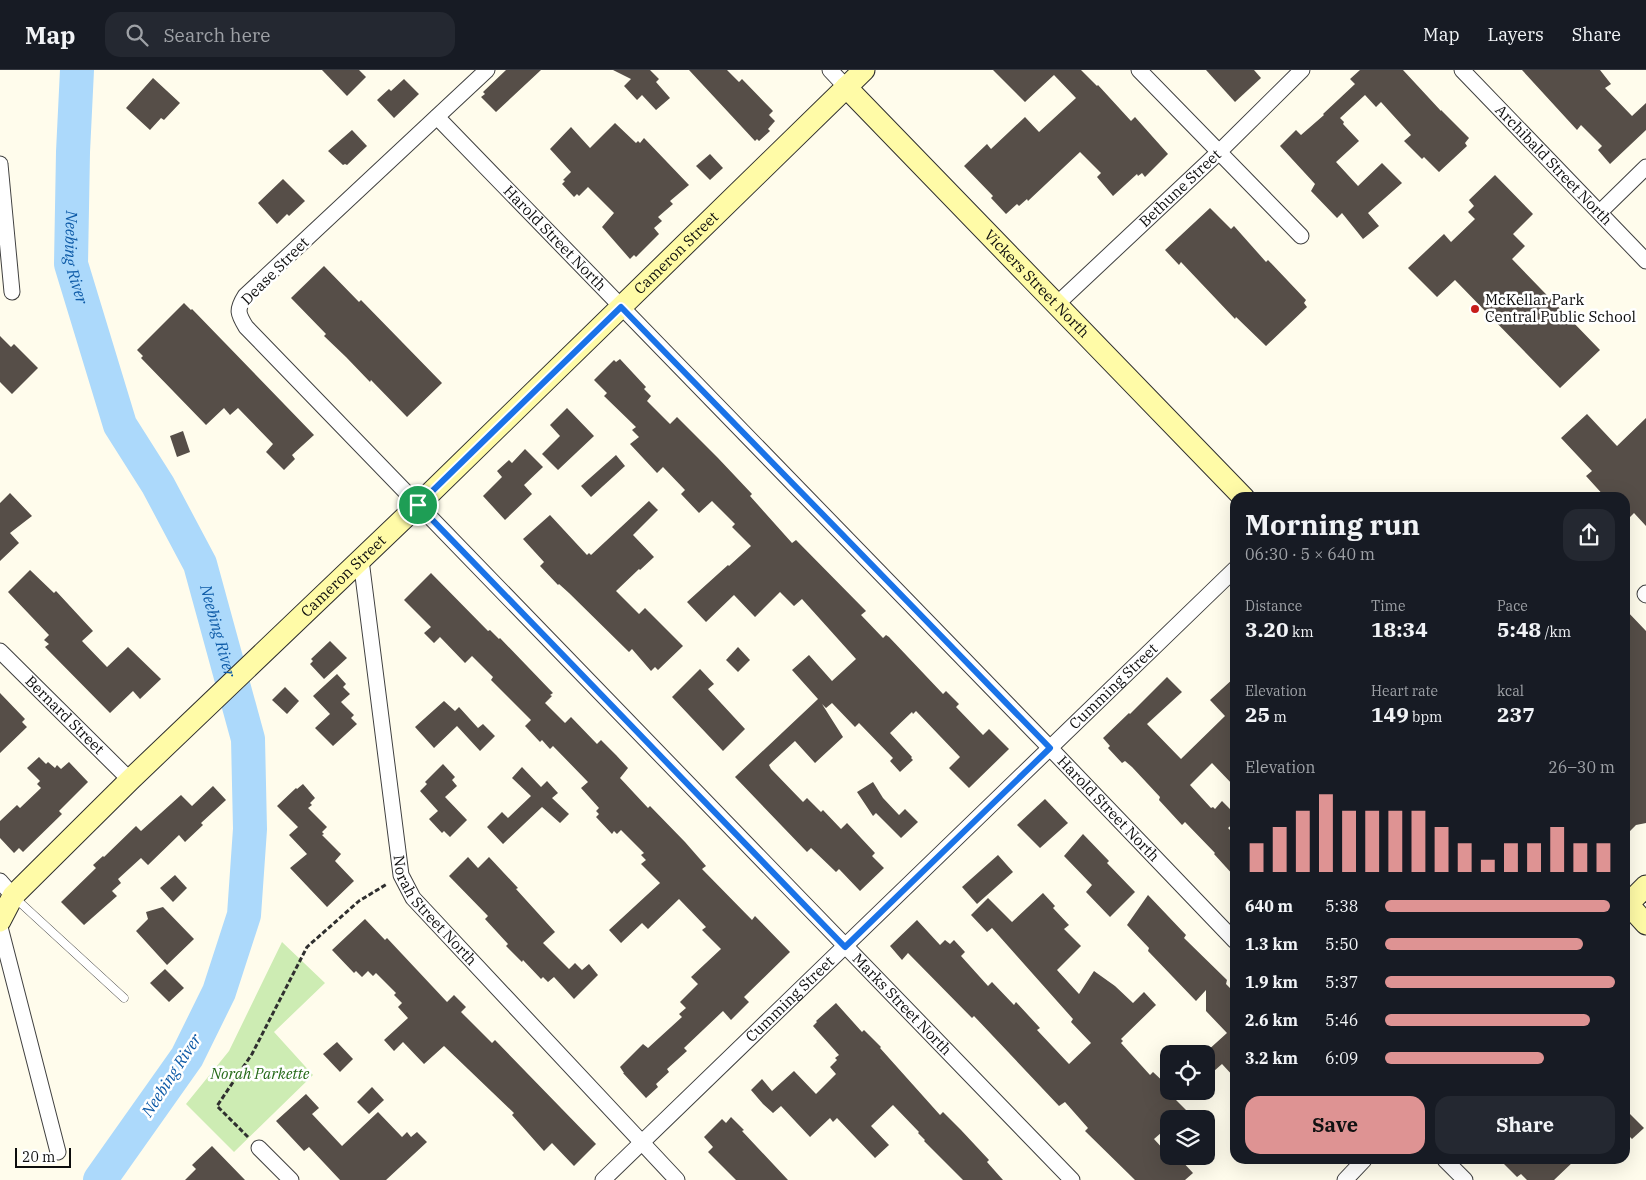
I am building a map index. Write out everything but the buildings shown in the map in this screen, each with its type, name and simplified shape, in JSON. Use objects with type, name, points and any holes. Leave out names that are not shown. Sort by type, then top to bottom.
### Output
[{"type":"street","name":"Dease Street","points":[[418,505],[246,327],[238,315],[239,305],[245,296],[487,70]]},
{"type":"street","name":"Vickers Street North","points":[[830,70],[1238,492]]},
{"type":"street","name":"Cameron Street","points":[[0,921],[6,889],[130,780],[361,560],[864,70]]},
{"type":"street","points":[[1139,70],[1301,236]]},
{"type":"street","name":"Bethune Street","points":[[1058,304],[1220,151],[1302,70]]},
{"type":"street","name":"Archibald Street North","points":[[1462,70],[1646,261]]},
{"type":"street","name":"Harold Street North","points":[[438,117],[1230,936]]},
{"type":"street","points":[[0,164],[12,292]]},
{"type":"street","points":[[1600,212],[1646,167]]},
{"type":"street","name":"Marks Street North","points":[[418,505],[1072,1180]]},
{"type":"street","name":"Norah Street North","points":[[361,560],[401,875],[413,898],[677,1180]]},
{"type":"street","name":"Cumming Street","points":[[603,1180],[1230,574]]},
{"type":"street","name":"Bernard Street","points":[[0,651],[130,780]]},
{"type":"street","points":[[1630,900],[1646,886]]},
{"type":"street","points":[[1630,908],[1646,924]]},
{"type":"street","points":[[0,927],[58,1152]]},
{"type":"street","points":[[259,1148],[291,1180]]},
{"type":"street","points":[[1345,1180],[1360,1164]]},
{"type":"street","points":[[1449,1164],[1464,1180]]},
{"type":"lane","points":[[6,889],[124,998]]},
{"type":"path","points":[[259,1148],[217,1106],[252,1054],[307,947],[359,901],[401,875]]},
{"type":"green space","name":"Norah Parkette","points":[[282,942],[325,983],[274,1032],[313,1075],[234,1152],[186,1104],[229,1051]]},
{"type":"waterway","name":"Neebing River","points":[[77,70],[71,264],[120,425],[158,485],[200,564],[248,739],[250,829],[244,915],[219,992],[187,1057],[100,1180]]},
{"type":"place","name":"McKellar Park Central Public School","points":[[1475,309]]},
{"type":"route","points":[[621,307],[1050,748],[845,947],[418,505],[621,307]]}]
